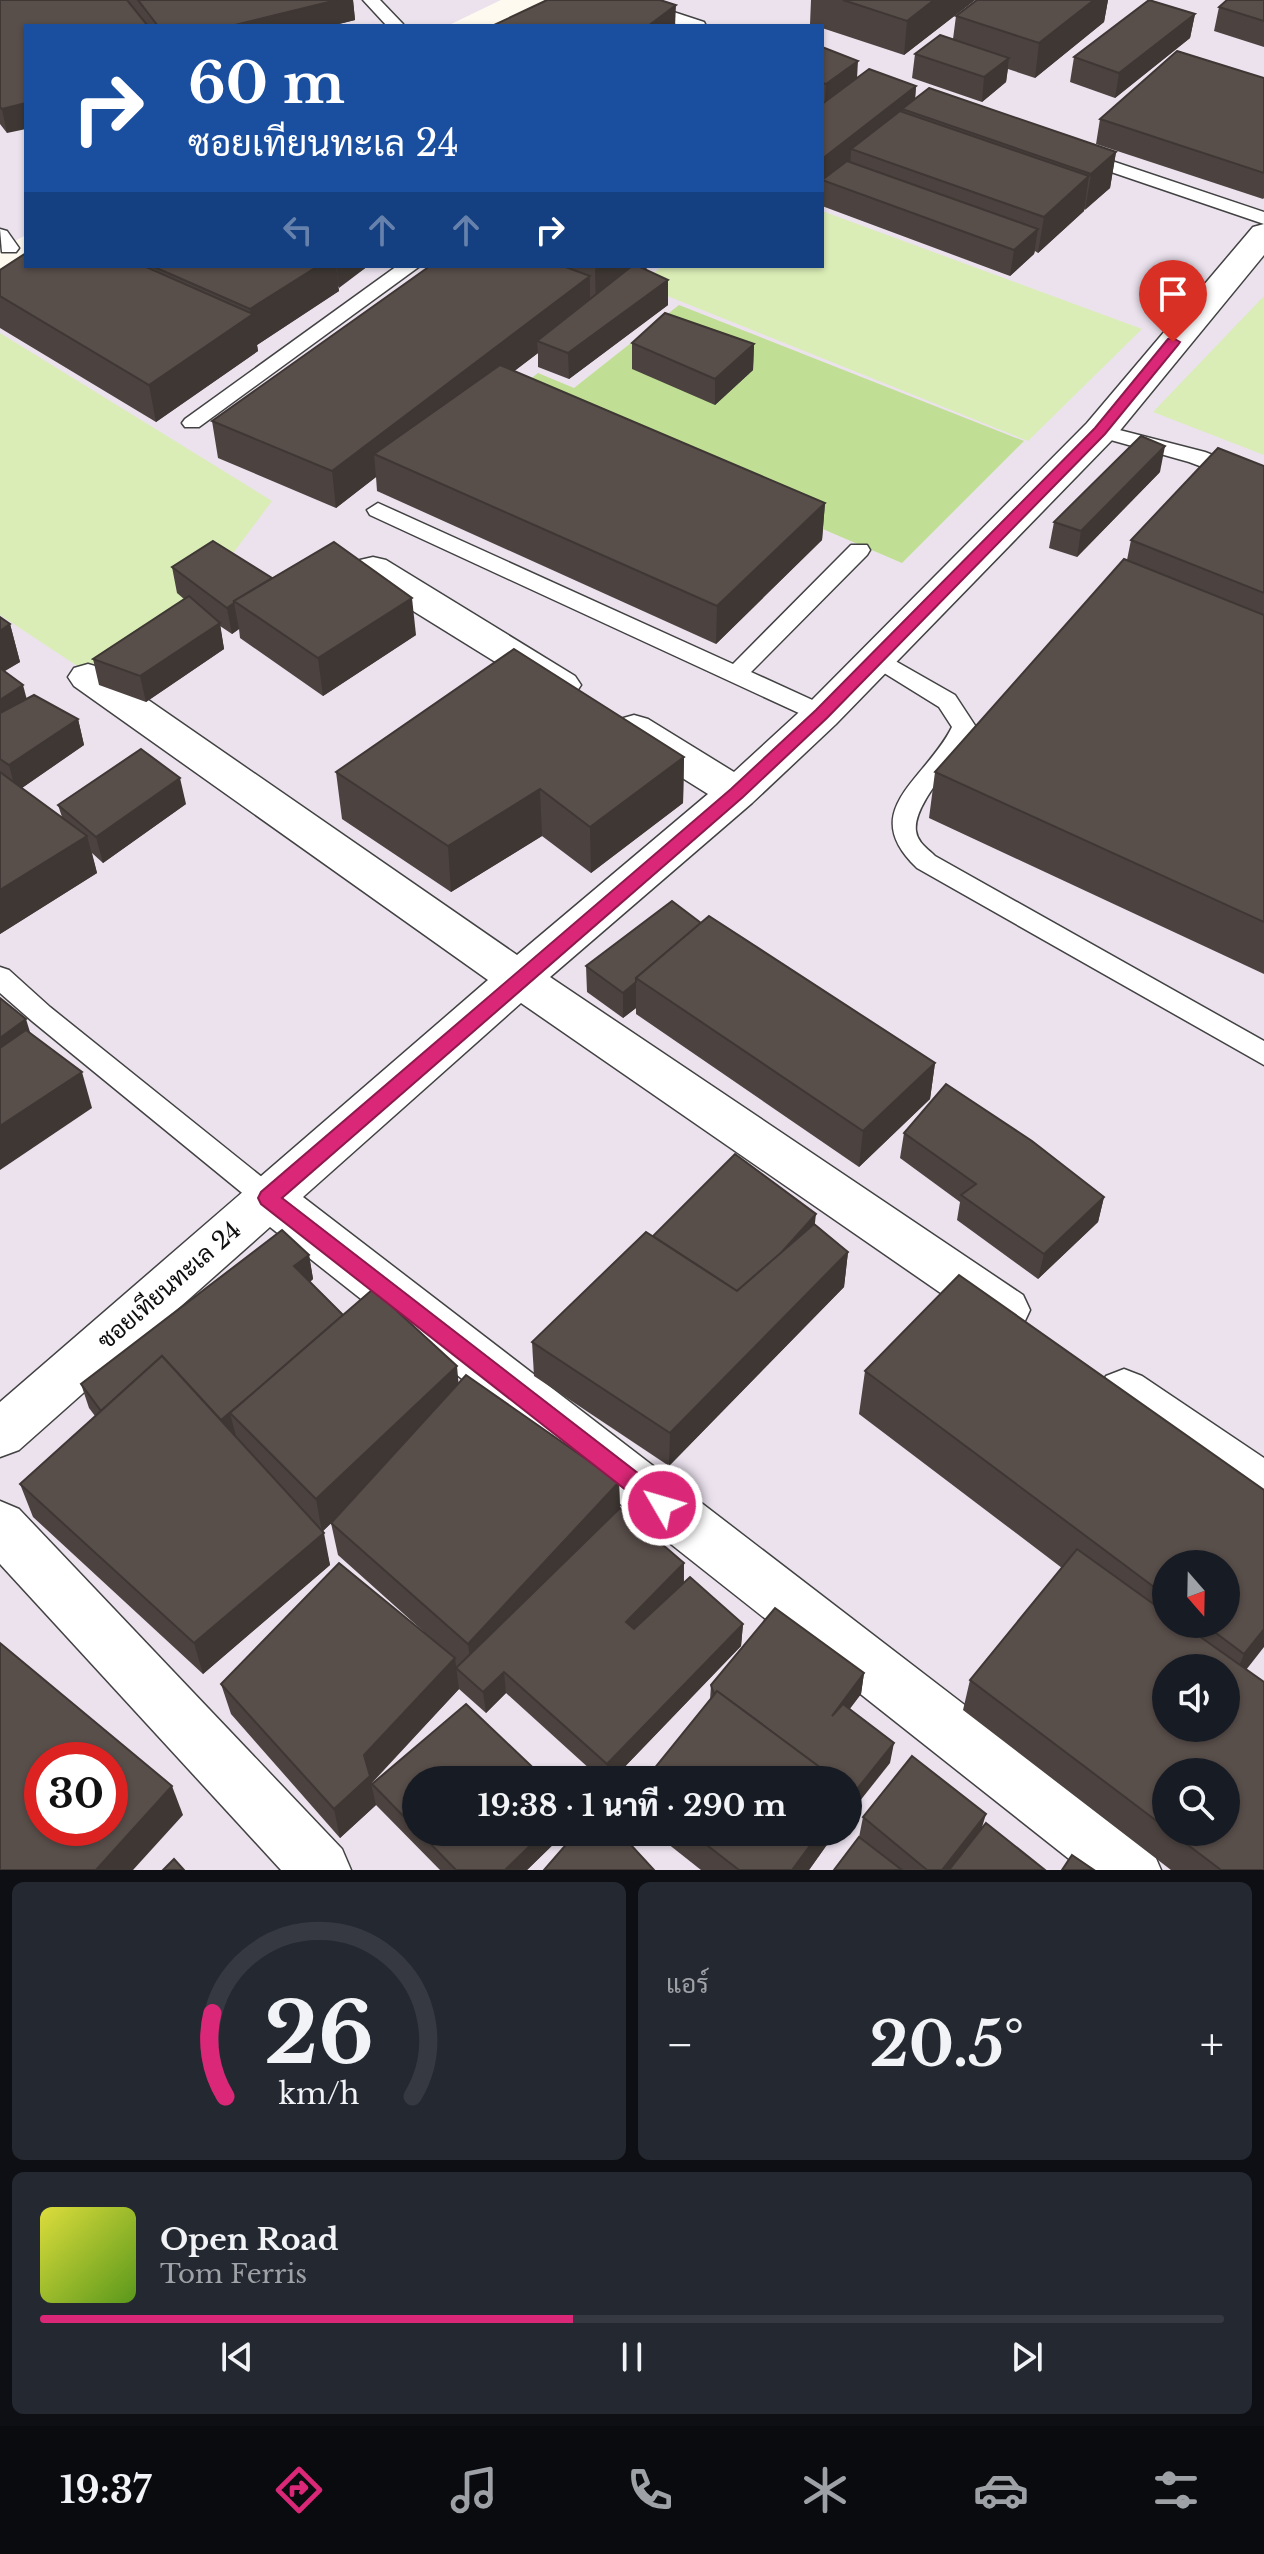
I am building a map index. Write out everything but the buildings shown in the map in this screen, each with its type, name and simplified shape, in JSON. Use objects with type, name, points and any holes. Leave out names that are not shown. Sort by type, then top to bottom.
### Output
[{"type":"street","name":"ซอยเทียนทะเล 24","points":[[0,1434],[519,979],[737,793],[822,714],[1100,431],[1260,241]]},
{"type":"street","points":[[373,569],[737,793]]},
{"type":"street","points":[[88,677],[519,979],[1042,1336]]},
{"type":"street","points":[[268,1198],[1131,1870]]},
{"type":"street","points":[[1094,1372],[1264,1488]]},
{"type":"street","points":[[0,1526],[321,1870]]},
{"type":"lane","points":[[371,0],[395,24]]},
{"type":"lane","points":[[643,7],[692,24]]},
{"type":"lane","points":[[1058,148],[1260,241]]},
{"type":"lane","points":[[192,423],[407,268]]},
{"type":"lane","points":[[1100,431],[1197,457],[1264,483]]},
{"type":"lane","points":[[378,510],[822,714]]},
{"type":"lane","points":[[737,673],[859,550]]},
{"type":"lane","points":[[876,658],[947,701],[964,727],[959,742],[909,804],[902,826],[907,843],[926,862],[1264,1054]]},
{"type":"lane","points":[[0,977],[41,1014],[268,1198]]},
{"type":"shaded area","points":[[0,0],[501,0],[451,24],[24,24],[24,236],[0,249]]},
{"type":"shaded area","points":[[579,0],[1238,0],[1264,21],[1264,1870],[0,1870],[0,294],[43,268],[824,268],[824,24],[521,24]]},
{"type":"green space","points":[[824,212],[1142,329],[1028,441],[640,285],[660,268],[824,268]]},
{"type":"green space","points":[[1264,296],[1264,455],[1153,412]]},
{"type":"green space","points":[[679,305],[1024,441],[902,563],[510,395],[538,373],[574,388]]},
{"type":"green space","points":[[0,333],[272,501],[187,615],[97,679],[0,615]]},
{"type":"route","points":[[662,1505],[268,1198],[737,793],[822,714],[1100,431],[1173,342]]}]
